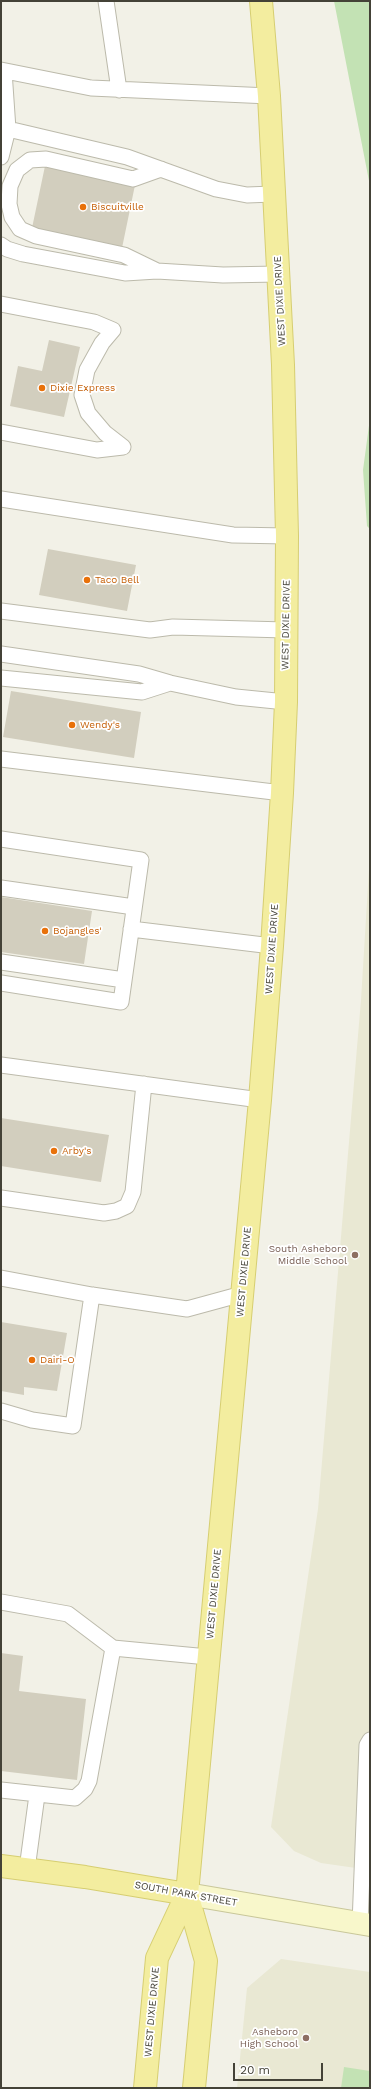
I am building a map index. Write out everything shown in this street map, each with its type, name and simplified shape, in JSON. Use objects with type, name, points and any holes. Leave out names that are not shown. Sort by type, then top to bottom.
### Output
[{"type":"main road","name":"WEST DIXIE DRIVE","points":[[145,2088],[157,1958],[187,1894],[260,1100],[282,793],[286,702],[287,536],[284,365],[273,194],[269,96],[261,1]]},
{"type":"main road","name":"SOUTH PARK STREET","points":[[1,1866],[85,1877],[365,1924]]},
{"type":"main road","name":"WEST DIXIE DRIVE","points":[[187,1894],[206,1961],[194,2088]]},
{"type":"lane","points":[[106,1],[119,90]]},
{"type":"lane","points":[[1,157],[8,129],[3,71],[91,88],[269,96]]},
{"type":"lane","points":[[8,129],[127,157],[216,189],[247,195],[273,194]]},
{"type":"lane","points":[[157,271],[124,255],[36,236],[20,230],[12,217],[9,204],[10,186],[17,170],[30,160],[46,159],[133,179],[161,169]]},
{"type":"lane","points":[[1,245],[7,249],[23,254],[125,273],[157,271],[223,275],[279,274]]},
{"type":"lane","points":[[1,304],[94,322],[113,330],[102,343],[87,370],[82,395],[88,413],[106,433],[123,447],[97,450],[1,432]]},
{"type":"lane","points":[[1,499],[233,535],[287,536]]},
{"type":"lane","points":[[1,611],[135,629],[150,630],[173,627],[286,630]]},
{"type":"lane","points":[[1,654],[139,674],[170,683],[236,696],[286,702]]},
{"type":"lane","points":[[1,678],[142,692],[170,683]]},
{"type":"lane","points":[[1,759],[282,793]]},
{"type":"lane","points":[[1,839],[141,860],[121,1002],[1,983]]},
{"type":"lane","points":[[1,888],[134,907]]},
{"type":"lane","points":[[131,930],[272,946]]},
{"type":"lane","points":[[1,962],[124,980]]},
{"type":"lane","points":[[1,1065],[260,1100]]},
{"type":"lane","points":[[1,1198],[104,1213],[116,1211],[127,1206],[133,1192],[144,1084]]},
{"type":"lane","points":[[1,1278],[92,1295],[187,1309],[242,1294]]},
{"type":"lane","points":[[1,1411],[32,1420],[73,1426],[92,1295]]},
{"type":"lane","points":[[1,1602],[68,1614],[113,1648],[208,1657]]},
{"type":"lane","points":[[1,1790],[75,1798],[85,1790],[89,1781],[113,1648]]},
{"type":"lane","points":[[365,1924],[367,1746],[370,1740]]},
{"type":"lane","points":[[27,1869],[37,1795]]},
{"type":"shaded area","name":"South Asheboro Middle School","points":[[370,853],[370,1870],[321,1863],[294,1851],[271,1827],[318,1509],[361,1000]]},
{"type":"shaded area","name":"Asheboro High School","points":[[281,1959],[370,1972],[370,2088],[237,2088],[247,1988]]},
{"type":"green space","points":[[334,1],[370,1],[370,186]]},
{"type":"green space","points":[[370,418],[370,529],[367,526],[363,470]]},
{"type":"green space","points":[[344,2067],[370,2071],[370,2088],[341,2088]]},
{"type":"building","name":"Biscuitville","points":[[45,166],[135,185],[122,248],[32,228]]},
{"type":"building","name":"Dixie Express","points":[[49,340],[80,347],[64,417],[10,406],[18,366],[42,371]]},
{"type":"building","name":"Taco Bell","points":[[48,549],[136,565],[127,611],[39,595]]},
{"type":"building","name":"Wendy's","points":[[11,691],[141,712],[134,758],[3,737]]},
{"type":"building","name":"Bojangles'","points":[[1,897],[92,911],[84,964],[1,952]]},
{"type":"building","name":"Arby's","points":[[1,1118],[109,1135],[101,1182],[1,1166]]},
{"type":"building","name":"Dairi-O","points":[[1,1322],[67,1333],[57,1391],[24,1387],[24,1395],[1,1391]]},
{"type":"building","points":[[1,1653],[23,1656],[19,1691],[86,1699],[77,1780],[1,1771]]},
{"type":"place","name":"Biscuitville","points":[[83,207]]},
{"type":"place","name":"Dixie Express","points":[[42,388]]},
{"type":"place","name":"Taco Bell","points":[[87,580]]},
{"type":"place","name":"Wendy's","points":[[72,725]]},
{"type":"place","name":"Bojangles'","points":[[45,931]]},
{"type":"place","name":"Arby's","points":[[54,1151]]},
{"type":"place","name":"South Asheboro Middle School","points":[[355,1255]]},
{"type":"place","name":"Dairi-O","points":[[32,1360]]},
{"type":"place","name":"Asheboro High School","points":[[306,2038]]}]
